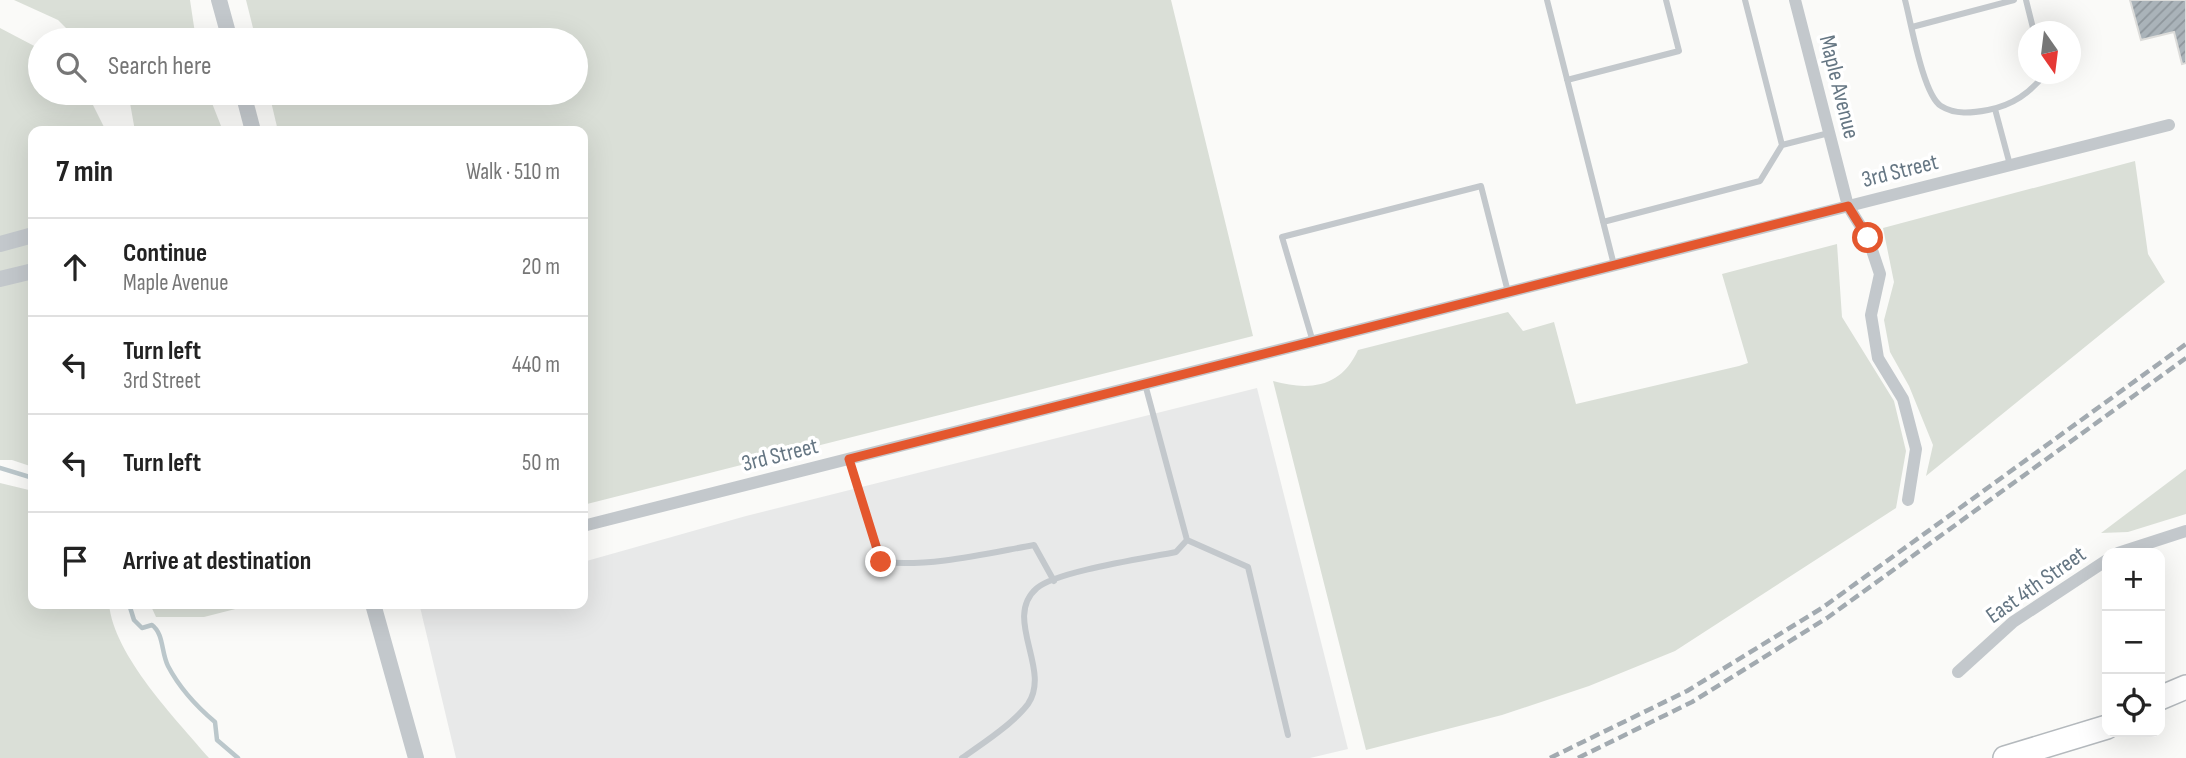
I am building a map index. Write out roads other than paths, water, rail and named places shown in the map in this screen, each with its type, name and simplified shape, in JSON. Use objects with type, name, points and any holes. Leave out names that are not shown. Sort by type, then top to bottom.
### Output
[{"type":"highway","points":[[2165,696],[2186,687]]},
{"type":"highway","points":[[2165,709],[2186,703]]},
{"type":"highway","points":[[2038,747],[2102,721]]},
{"type":"highway","points":[[2006,758],[2102,728]]},
{"type":"street","points":[[219,0],[227,28]]},
{"type":"street","name":"Maple Avenue","points":[[1796,0],[1848,206],[1868,238],[1880,274],[1871,315],[1878,358],[1903,399],[1914,432],[1916,449],[1908,500]]},
{"type":"street","points":[[246,105],[252,126]]},
{"type":"street","name":"3rd Street","points":[[588,525],[2169,125]]},
{"type":"street","points":[[0,244],[28,236]]},
{"type":"street","points":[[0,279],[28,272]]},
{"type":"street","name":"East 4th Street","points":[[2133,548],[2186,531]]},
{"type":"street","name":"East 4th Street","points":[[1958,673],[2013,622],[2102,563]]},
{"type":"street","points":[[374,609],[415,758]]},
{"type":"lane","points":[[1547,0],[1614,265]]},
{"type":"lane","points":[[1567,80],[1679,51],[1666,0]]},
{"type":"lane","points":[[1745,0],[1782,145]]},
{"type":"lane","points":[[1905,0],[1929,92],[1939,105],[1971,113],[1996,108],[2030,92],[2037,84]]},
{"type":"lane","points":[[1912,27],[2014,0]]},
{"type":"lane","points":[[2026,0],[2031,21]]},
{"type":"lane","points":[[1996,108],[2010,165]]},
{"type":"lane","points":[[1603,222],[1760,181],[1782,145],[1829,133]]},
{"type":"lane","points":[[1313,342],[1282,237],[1481,186],[1508,292]]},
{"type":"lane","points":[[1145,384],[1187,540]]},
{"type":"lane","points":[[849,459],[881,562],[901,564],[945,560],[1034,545],[1054,580]]},
{"type":"lane","points":[[962,758],[1028,703],[1034,683],[1023,611],[1028,597],[1039,586],[1054,580],[1176,552],[1187,540]]},
{"type":"lane","points":[[1187,540],[1248,568],[1288,735]]},
{"type":"waterway","points":[[0,468],[28,476]]},
{"type":"waterway","points":[[131,609],[134,620],[142,628],[152,625],[156,629],[166,661],[178,682],[201,710],[215,722],[217,740],[238,758]]},
{"type":"railway","points":[[1550,758],[1687,691],[1822,608],[2186,344]]},
{"type":"railway","points":[[1578,758],[1692,702],[1827,618],[2186,358]]}]
